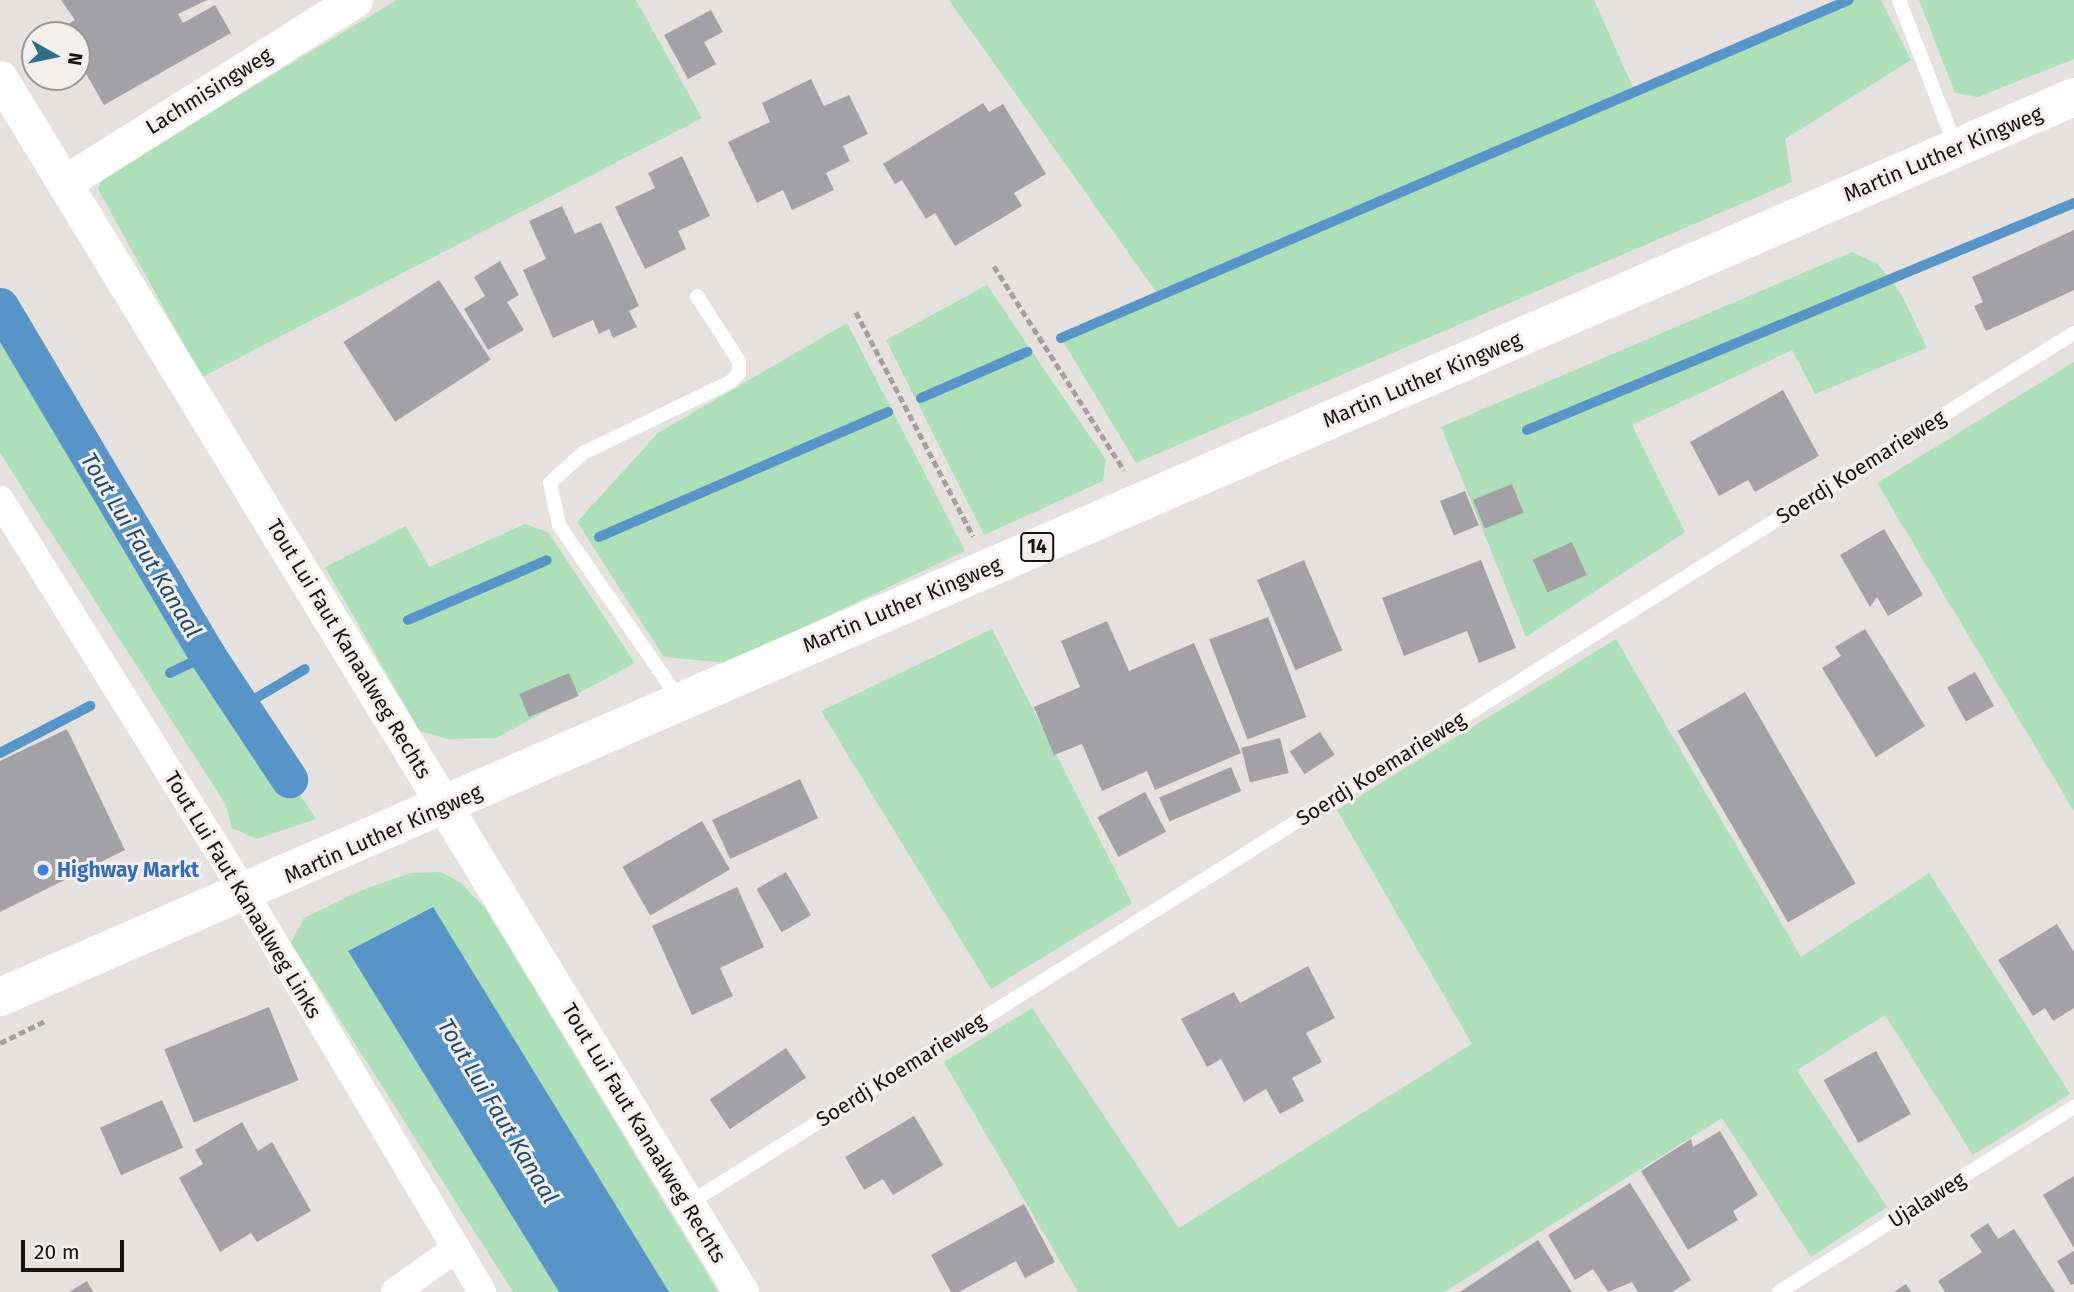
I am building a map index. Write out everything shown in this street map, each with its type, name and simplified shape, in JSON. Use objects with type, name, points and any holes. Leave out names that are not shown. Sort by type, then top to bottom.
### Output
[{"type":"main road","name":"Martin Luther Kingweg","points":[[0,997],[446,807],[681,701],[2074,97]]},
{"type":"street","name":"Lachmisingweg","points":[[64,183],[355,0]]},
{"type":"street","name":"Tout Lui Faut Kanaalweg Rechts","points":[[0,78],[741,1292]]},
{"type":"street","name":"Tout Lui Faut Kanaalweg Links","points":[[0,500],[244,894],[482,1292]]},
{"type":"street","points":[[395,1292],[455,1249]]},
{"type":"lane","points":[[1899,0],[1957,148]]},
{"type":"lane","points":[[681,701],[559,525],[550,483],[583,453],[732,381],[739,373],[739,361],[697,296]]},
{"type":"lane","name":"Soerdj Koemarieweg","points":[[687,1205],[2074,333]]},
{"type":"lane","name":"Ujalaweg","points":[[1779,1292],[2074,1107]]},
{"type":"path","points":[[994,266],[1143,501]]},
{"type":"path","points":[[856,312],[989,567]]},
{"type":"green space","points":[[397,0],[636,0],[702,118],[202,377],[98,189],[103,177]]},
{"type":"green space","points":[[949,0],[1594,0],[1635,92],[1849,0],[1881,0],[1911,60],[1785,139],[1792,182],[1136,463],[1061,338],[1159,296]]},
{"type":"green space","points":[[1919,0],[2074,0],[2074,59],[1978,97],[1955,93]]},
{"type":"green space","points":[[1852,252],[1878,264],[1902,295],[1927,348],[1815,394],[1792,350],[1632,425],[1685,532],[1526,637],[1441,427]]},
{"type":"green space","points":[[987,285],[1106,460],[1103,481],[984,535],[886,340]]},
{"type":"green space","points":[[0,306],[207,655],[316,819],[257,839],[232,828],[226,805],[0,453]]},
{"type":"green space","points":[[847,323],[965,551],[728,663],[664,657],[577,522],[658,433]]},
{"type":"green space","points":[[2074,362],[2074,811],[1877,483]]},
{"type":"green space","points":[[525,524],[548,532],[635,663],[496,738],[448,739],[420,731],[325,567],[406,526],[429,567]]},
{"type":"green space","points":[[992,629],[1132,903],[991,989],[821,711]]},
{"type":"green space","points":[[1616,639],[1801,957],[1929,873],[2070,1094],[1973,1155],[1885,1015],[1797,1070],[1887,1207],[1811,1257],[1722,1118],[1444,1292],[1078,1292],[944,1062],[1032,1008],[1179,1228],[1472,1044],[1337,810]]},
{"type":"green space","points":[[441,872],[461,883],[485,908],[718,1292],[669,1292],[432,907],[348,951],[559,1292],[513,1292],[291,943],[304,918],[362,890],[411,873]]},
{"type":"water","points":[[433,907],[669,1292],[559,1292],[348,951]]},
{"type":"building","points":[[61,0],[207,0],[178,14],[183,23],[215,5],[231,33],[104,105],[91,82],[91,21],[75,20]]},
{"type":"building","points":[[711,10],[723,32],[704,42],[716,64],[688,79],[664,35]]},
{"type":"building","points":[[811,79],[824,106],[849,95],[868,134],[843,146],[850,161],[826,173],[834,190],[792,210],[783,190],[757,203],[728,142],[770,122],[762,103]]},
{"type":"building","points":[[983,103],[989,112],[1003,104],[1046,174],[1014,193],[1022,206],[955,246],[935,213],[926,219],[902,180],[895,184],[883,164]]},
{"type":"building","points":[[682,156],[710,216],[678,231],[686,249],[645,269],[615,207],[655,188],[648,173]]},
{"type":"building","points":[[562,206],[575,234],[601,222],[639,306],[629,311],[637,327],[613,338],[609,329],[599,334],[593,320],[553,338],[523,270],[546,259],[529,221]]},
{"type":"building","points":[[2074,230],[2074,290],[1986,331],[1974,306],[1983,302],[1972,277]]},
{"type":"building","points":[[500,261],[519,295],[507,302],[524,330],[488,350],[464,309],[485,296],[474,277]]},
{"type":"building","points":[[439,280],[491,360],[395,422],[343,342]]},
{"type":"building","points":[[1783,390],[1819,456],[1755,492],[1748,480],[1719,496],[1690,442]]},
{"type":"building","points":[[1512,484],[1524,513],[1485,528],[1473,500]]},
{"type":"building","points":[[1465,491],[1479,525],[1454,535],[1440,501]]},
{"type":"building","points":[[1884,529],[1923,595],[1888,616],[1877,597],[1870,607],[1840,555]]},
{"type":"building","points":[[1572,542],[1587,575],[1547,592],[1533,559]]},
{"type":"building","points":[[1304,560],[1342,650],[1295,670],[1257,580]]},
{"type":"building","points":[[1481,560],[1516,648],[1479,663],[1467,631],[1404,656],[1382,598]]},
{"type":"building","points":[[1268,617],[1306,717],[1248,739],[1209,640]]},
{"type":"building","points":[[1107,621],[1129,671],[1194,643],[1241,753],[1155,790],[1147,771],[1102,791],[1082,744],[1054,755],[1034,707],[1080,687],[1061,641]]},
{"type":"building","points":[[1865,629],[1925,726],[1876,757],[1822,668],[1841,656],[1835,647]]},
{"type":"building","points":[[1975,672],[1994,706],[1966,722],[1947,688]]},
{"type":"building","points":[[569,673],[579,696],[529,717],[519,694]]},
{"type":"building","points":[[1745,692],[1856,883],[1788,922],[1677,731]]},
{"type":"building","points":[[67,729],[125,850],[0,912],[0,761]]},
{"type":"building","points":[[1320,732],[1335,755],[1305,774],[1290,752]]},
{"type":"building","points":[[1280,738],[1289,773],[1250,783],[1241,748]]},
{"type":"building","points":[[1231,767],[1241,791],[1169,821],[1159,797]]},
{"type":"building","points":[[800,779],[818,818],[730,859],[712,820]]},
{"type":"building","points":[[1145,792],[1166,832],[1118,857],[1097,817]]},
{"type":"building","points":[[702,821],[730,869],[650,915],[622,867]]},
{"type":"building","points":[[786,872],[811,915],[782,932],[757,889]]},
{"type":"building","points":[[737,887],[764,947],[720,968],[733,996],[692,1015],[652,926]]},
{"type":"building","points":[[2057,924],[2074,952],[2074,1008],[2053,1021],[2045,1008],[2033,1016],[1998,960]]},
{"type":"building","points":[[1308,966],[1335,1018],[1306,1033],[1322,1062],[1292,1078],[1304,1101],[1280,1114],[1266,1089],[1244,1102],[1221,1059],[1207,1067],[1181,1019],[1234,992],[1240,1003]]},
{"type":"building","points":[[269,1007],[299,1080],[194,1123],[164,1049]]},
{"type":"building","points":[[786,1048],[806,1078],[730,1129],[710,1099]]},
{"type":"building","points":[[1876,1051],[1911,1114],[1858,1143],[1824,1080]]},
{"type":"building","points":[[162,1100],[183,1148],[121,1175],[100,1128]]},
{"type":"building","points":[[914,1116],[943,1165],[893,1195],[883,1179],[864,1190],[845,1157]]},
{"type":"building","points":[[242,1122],[258,1151],[272,1142],[311,1211],[257,1242],[251,1233],[220,1252],[179,1178],[203,1164],[195,1150]]},
{"type":"building","points":[[1720,1131],[1758,1195],[1733,1211],[1738,1220],[1688,1250],[1641,1171],[1691,1139],[1693,1147]]},
{"type":"building","points":[[2074,1176],[2074,1248],[2043,1195]]},
{"type":"building","points":[[1630,1183],[1691,1280],[1672,1292],[1638,1292],[1632,1282],[1608,1292],[1593,1269],[1575,1280],[1548,1235]]},
{"type":"building","points":[[1024,1204],[1055,1262],[1025,1278],[1016,1261],[959,1292],[951,1292],[931,1255]]},
{"type":"building","points":[[1988,1223],[1998,1239],[2014,1229],[2055,1292],[1945,1292],[1938,1281],[1982,1252],[1970,1235]]},
{"type":"building","points":[[1538,1240],[1572,1292],[1460,1292]]},
{"type":"building","points":[[2074,1251],[2074,1284],[2071,1285],[2057,1261]]},
{"type":"building","points":[[87,1281],[93,1292],[69,1292]]},
{"type":"building","points":[[1906,1284],[1911,1292],[1894,1292]]},
{"type":"waterway","points":[[1061,338],[1849,0]]},
{"type":"waterway","points":[[1527,430],[2074,203]]},
{"type":"waterway","name":"Tout Lui Faut Kanaal","points":[[0,306],[207,655],[289,779]]},
{"type":"waterway","points":[[921,398],[1027,352]]},
{"type":"waterway","points":[[599,537],[888,412]]},
{"type":"waterway","points":[[408,620],[547,560]]},
{"type":"waterway","points":[[170,673],[207,655]]},
{"type":"waterway","points":[[241,707],[305,669]]},
{"type":"waterway","points":[[0,753],[90,706]]},
{"type":"place","name":"Highway Markt","points":[[43,870]]}]
